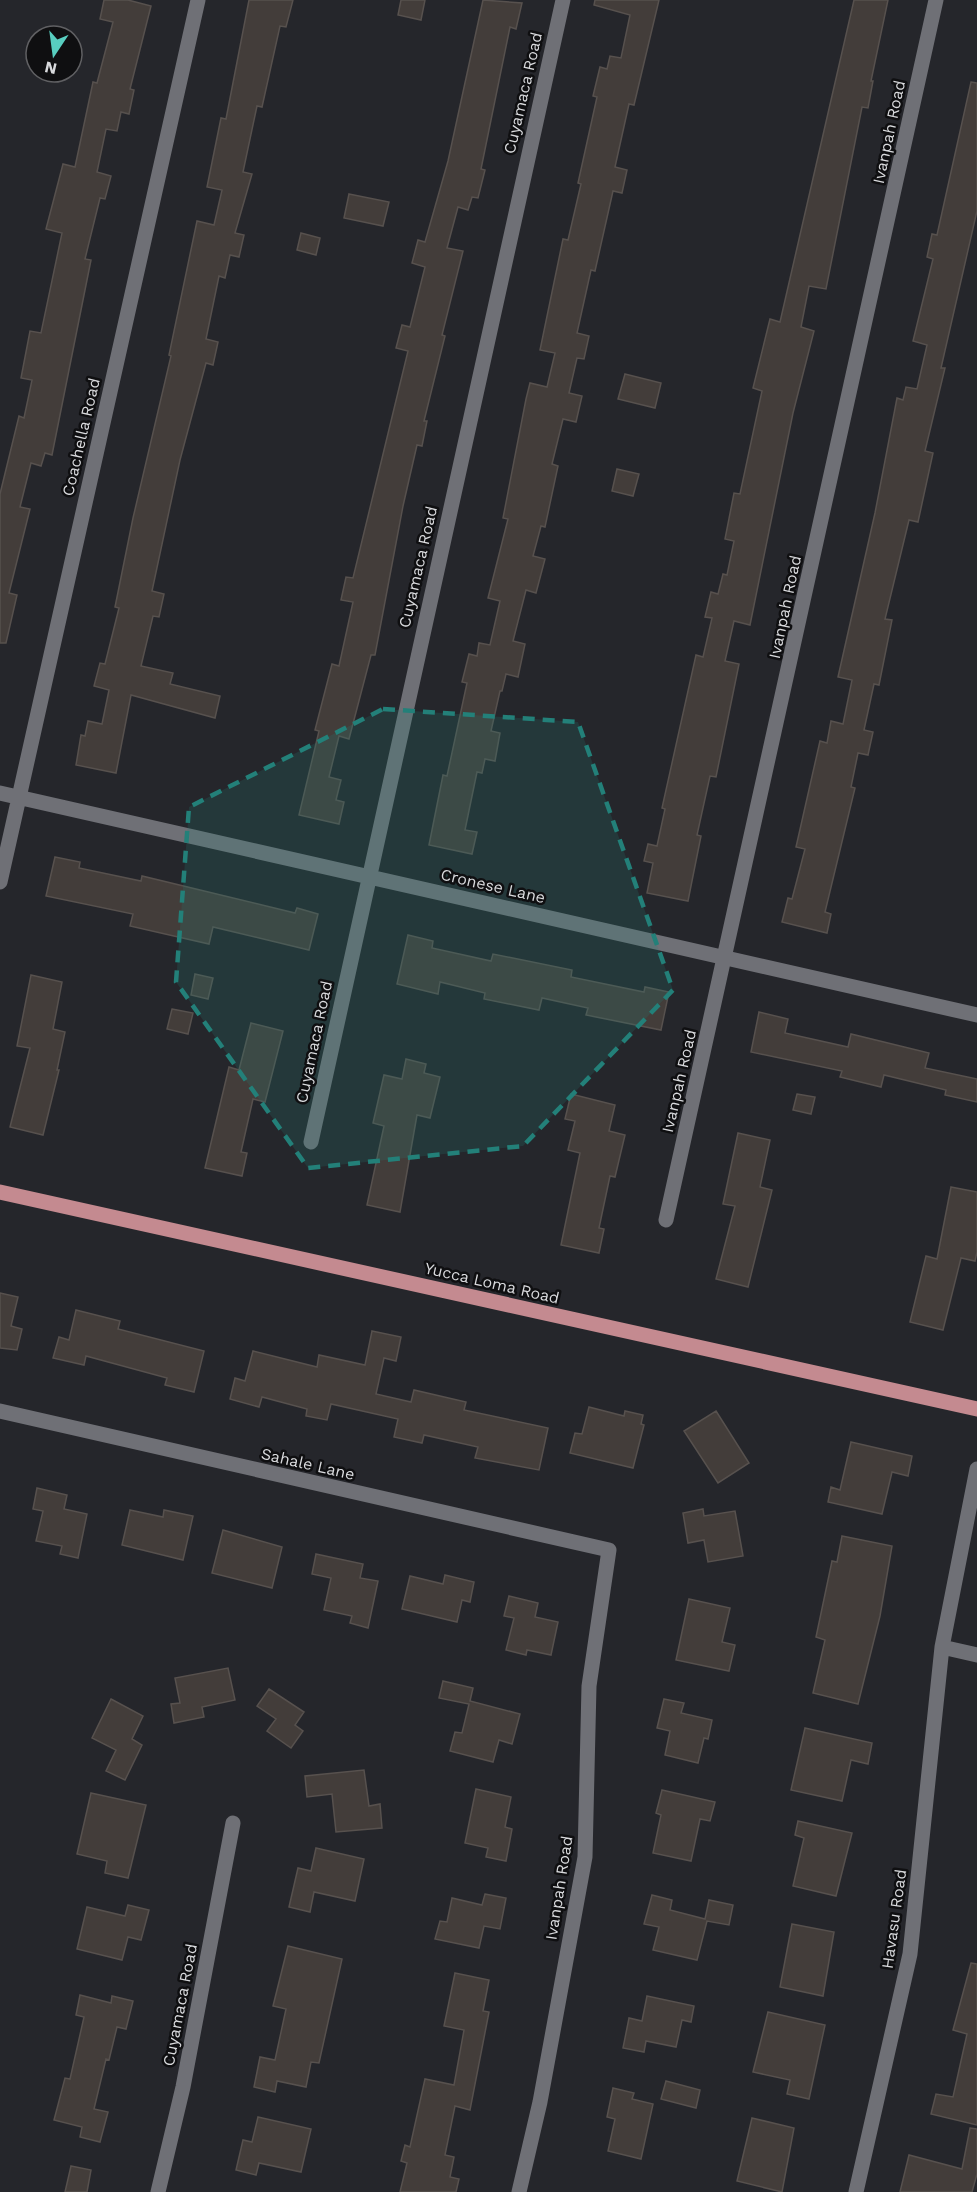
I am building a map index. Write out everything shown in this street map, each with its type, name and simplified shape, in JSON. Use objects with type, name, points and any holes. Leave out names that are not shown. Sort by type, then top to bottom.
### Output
[{"type":"main road","name":"Yucca Loma Road","points":[[0,1192],[977,1409]]},
{"type":"street","name":"Coachella Road","points":[[0,882],[198,0]]},
{"type":"street","name":"Cuyamaca Road","points":[[311,1142],[562,0]]},
{"type":"street","name":"Ivanpah Road","points":[[666,1220],[726,958],[936,0]]},
{"type":"street","name":"Cronese Lane","points":[[0,793],[977,1016]]},
{"type":"street","name":"Sahale Lane","points":[[0,1411],[609,1550]]},
{"type":"street","name":"Havasu Road","points":[[856,2192],[910,1954],[942,1647],[977,1469]]},
{"type":"street","name":"Ivanpah Road","points":[[519,2192],[540,2102],[585,1857],[589,1686],[609,1550]]},
{"type":"street","points":[[942,1647],[977,1655]]},
{"type":"street","name":"Cuyamaca Road","points":[[158,2192],[183,2086],[233,1823]]},
{"type":"highlighted area","points":[[383,709],[578,722],[673,990],[523,1146],[308,1168],[176,982],[189,807]]},
{"type":"building","points":[[104,0],[128,0],[151,6],[130,89],[134,90],[129,114],[121,112],[117,131],[106,129],[97,172],[111,176],[105,199],[100,198],[85,259],[91,260],[52,455],[45,453],[41,466],[31,463],[20,507],[30,509],[9,593],[17,595],[6,643],[0,643],[0,494],[19,416],[24,418],[32,380],[21,378],[30,331],[41,333],[62,233],[46,229],[63,164],[75,167],[93,82],[97,83],[113,22],[100,19]]},
{"type":"building","points":[[249,0],[293,0],[286,27],[280,26],[262,107],[257,106],[243,172],[252,174],[235,233],[244,235],[239,257],[230,255],[225,278],[219,276],[206,339],[218,342],[213,365],[206,363],[180,460],[152,591],[164,594],[159,617],[153,616],[141,666],[173,673],[170,684],[220,696],[215,718],[131,695],[116,773],[76,765],[81,735],[85,736],[88,721],[102,724],[109,690],[94,686],[100,663],[105,664],[119,608],[115,607],[133,518],[171,356],[169,355],[197,221],[214,225],[222,190],[207,187],[221,118],[226,119]]},
{"type":"building","points":[[401,0],[425,0],[421,20],[398,15]]},
{"type":"building","points":[[483,0],[522,3],[516,29],[510,27],[481,169],[485,170],[478,198],[472,197],[468,210],[458,207],[447,248],[463,251],[442,335],[445,336],[424,421],[427,421],[422,446],[417,445],[403,506],[375,655],[371,655],[349,739],[339,736],[329,777],[341,780],[336,800],[344,802],[339,824],[299,815],[319,731],[315,730],[332,664],[339,666],[353,602],[341,600],[346,577],[353,578],[408,351],[396,348],[402,325],[410,327],[425,267],[412,263],[418,240],[425,242],[448,161]]},
{"type":"building","points":[[595,0],[659,0],[634,105],[629,104],[615,167],[627,170],[622,193],[613,191],[595,271],[591,270],[577,333],[589,336],[584,359],[577,358],[569,393],[582,396],[576,422],[563,419],[552,464],[558,466],[545,527],[541,526],[533,556],[545,559],[536,593],[526,590],[513,641],[525,644],[518,677],[506,674],[491,731],[500,733],[495,761],[485,759],[482,773],[477,772],[465,830],[477,832],[472,854],[429,845],[443,775],[447,776],[467,683],[462,682],[469,654],[477,656],[479,643],[490,645],[500,601],[488,598],[508,519],[503,518],[530,383],[547,387],[555,353],[540,350],[563,239],[568,240],[581,184],[578,183],[597,97],[593,96],[600,67],[607,69],[610,56],[621,58],[630,15],[594,5]]},
{"type":"building","points":[[854,0],[888,0],[871,81],[873,81],[868,108],[862,107],[826,289],[809,286],[801,327],[814,331],[793,413],[750,625],[734,621],[725,661],[739,664],[716,777],[710,776],[697,835],[701,836],[688,901],[647,893],[653,863],[644,861],[648,844],[657,846],[665,809],[662,808],[696,655],[703,657],[712,618],[705,617],[711,592],[718,594],[723,574],[727,575],[734,541],[725,539],[734,493],[740,494],[762,391],[753,388],[770,319],[780,322]]},
{"type":"building","points":[[971,82],[977,83],[977,211],[941,368],[945,368],[925,451],[933,453],[918,522],[909,520],[885,619],[892,620],[879,685],[874,684],[864,730],[873,732],[868,755],[858,753],[851,787],[855,788],[825,912],[831,914],[827,933],[782,922],[788,898],[792,899],[805,849],[796,847],[820,741],[827,743],[831,721],[843,724],[852,680],[838,677],[875,513],[897,398],[903,400],[906,387],[917,389],[927,345],[913,341],[933,259],[927,257],[932,234],[937,235]]},
{"type":"building","points":[[349,194],[389,202],[383,226],[344,218]]},
{"type":"building","points":[[301,233],[320,238],[316,255],[297,250]]},
{"type":"building","points":[[625,374],[661,383],[655,408],[618,399]]},
{"type":"building","points":[[617,469],[639,474],[633,496],[612,491]]},
{"type":"building","points":[[55,857],[80,862],[79,868],[141,881],[142,876],[295,913],[297,908],[318,914],[309,950],[213,927],[209,944],[130,926],[133,914],[46,896]]},
{"type":"building","points":[[408,935],[433,941],[432,948],[491,961],[493,954],[572,970],[571,977],[644,992],[645,987],[669,992],[661,1030],[586,1015],[588,1008],[542,998],[539,1010],[484,999],[485,993],[440,982],[438,994],[397,984]]},
{"type":"building","points":[[195,974],[213,978],[208,999],[191,995]]},
{"type":"building","points":[[31,975],[62,982],[53,1029],[65,1032],[57,1070],[59,1070],[43,1135],[10,1127],[30,1048],[17,1046]]},
{"type":"building","points":[[172,1009],[193,1013],[188,1034],[167,1029]]},
{"type":"building","points":[[759,1012],[788,1019],[785,1033],[848,1047],[851,1034],[929,1053],[925,1068],[977,1079],[977,1102],[945,1095],[946,1090],[884,1075],[881,1087],[840,1077],[842,1071],[751,1052]]},
{"type":"building","points":[[251,1023],[283,1031],[265,1102],[253,1099],[241,1152],[247,1153],[242,1176],[205,1168],[229,1067],[239,1070]]},
{"type":"building","points":[[406,1059],[426,1064],[424,1073],[440,1077],[430,1118],[417,1115],[400,1212],[367,1205],[384,1126],[373,1123],[384,1075],[402,1079]]},
{"type":"building","points":[[571,1094],[615,1105],[609,1131],[625,1135],[615,1177],[610,1176],[599,1228],[604,1229],[599,1253],[561,1245],[580,1153],[568,1150],[575,1121],[565,1119]]},
{"type":"building","points":[[797,1094],[815,1097],[811,1114],[793,1110]]},
{"type":"building","points":[[738,1133],[770,1140],[760,1187],[772,1190],[748,1287],[716,1279],[735,1206],[723,1204]]},
{"type":"building","points":[[951,1187],[977,1192],[977,1252],[975,1261],[961,1258],[943,1330],[910,1322],[926,1256],[937,1259]]},
{"type":"building","points":[[0,1293],[18,1297],[11,1326],[22,1329],[17,1350],[0,1348]]},
{"type":"building","points":[[76,1310],[120,1321],[118,1329],[204,1351],[194,1392],[165,1385],[167,1378],[86,1356],[84,1365],[53,1358],[59,1337],[69,1340]]},
{"type":"building","points":[[372,1331],[401,1337],[396,1361],[384,1358],[376,1394],[411,1402],[414,1390],[466,1402],[464,1410],[548,1428],[539,1470],[475,1458],[478,1447],[424,1435],[422,1443],[394,1437],[398,1419],[331,1404],[327,1420],[306,1416],[307,1409],[262,1397],[259,1407],[230,1399],[235,1378],[245,1381],[253,1351],[317,1367],[319,1355],[365,1365]]},
{"type":"building","points":[[589,1407],[624,1416],[625,1411],[643,1415],[641,1424],[644,1425],[633,1468],[570,1453],[575,1433],[582,1434]]},
{"type":"building","points":[[716,1411],[749,1463],[718,1483],[684,1431]]},
{"type":"building","points":[[851,1442],[912,1456],[908,1476],[892,1472],[882,1514],[828,1502],[831,1487],[840,1490]]},
{"type":"building","points":[[37,1488],[67,1495],[64,1509],[87,1514],[78,1558],[60,1554],[62,1546],[36,1541],[43,1511],[33,1509]]},
{"type":"building","points":[[703,1509],[704,1516],[735,1511],[743,1556],[708,1562],[704,1540],[688,1543],[683,1513]]},
{"type":"building","points":[[130,1510],[163,1517],[164,1510],[193,1516],[183,1560],[122,1545]]},
{"type":"building","points":[[223,1530],[282,1547],[272,1588],[212,1573]]},
{"type":"building","points":[[842,1536],[892,1546],[880,1616],[858,1704],[813,1693],[825,1640],[816,1637],[832,1561],[837,1562]]},
{"type":"building","points":[[316,1554],[363,1564],[360,1578],[378,1581],[368,1628],[350,1623],[352,1616],[324,1610],[331,1578],[312,1574]]},
{"type":"building","points":[[445,1575],[474,1582],[470,1602],[462,1600],[457,1622],[402,1609],[410,1576],[443,1584]]},
{"type":"building","points":[[509,1596],[538,1603],[535,1617],[558,1622],[551,1655],[527,1650],[526,1655],[506,1650],[514,1618],[504,1616]]},
{"type":"building","points":[[689,1599],[730,1608],[722,1642],[735,1645],[729,1671],[676,1660]]},
{"type":"building","points":[[228,1668],[235,1700],[202,1707],[204,1717],[174,1723],[171,1704],[180,1703],[175,1678]]},
{"type":"building","points":[[443,1681],[473,1688],[470,1701],[520,1714],[512,1744],[499,1740],[493,1762],[450,1751],[455,1732],[462,1733],[469,1704],[439,1698]]},
{"type":"building","points":[[269,1689],[304,1712],[295,1725],[303,1731],[291,1748],[267,1731],[276,1719],[257,1706]]},
{"type":"building","points":[[111,1699],[143,1716],[132,1739],[142,1745],[125,1780],[106,1771],[116,1750],[92,1738]]},
{"type":"building","points":[[664,1699],[684,1703],[681,1713],[712,1720],[708,1739],[704,1738],[698,1763],[665,1755],[670,1731],[657,1728]]},
{"type":"building","points":[[805,1728],[872,1743],[868,1764],[851,1760],[842,1801],[791,1790]]},
{"type":"building","points":[[364,1770],[369,1806],[380,1804],[382,1828],[336,1832],[332,1794],[307,1797],[305,1776]]},
{"type":"building","points":[[476,1789],[511,1797],[505,1827],[512,1829],[506,1861],[486,1857],[488,1848],[465,1843]]},
{"type":"building","points":[[662,1790],[715,1802],[710,1821],[700,1819],[691,1861],[653,1853],[661,1815],[656,1813]]},
{"type":"building","points":[[91,1793],[146,1805],[128,1878],[105,1873],[107,1861],[77,1854]]},
{"type":"building","points":[[798,1821],[852,1833],[836,1896],[793,1886],[804,1838],[795,1835]]},
{"type":"building","points":[[316,1848],[364,1859],[355,1901],[314,1892],[310,1912],[289,1907],[298,1868],[311,1871]]},
{"type":"building","points":[[485,1894],[506,1898],[500,1929],[484,1926],[479,1948],[435,1939],[440,1921],[447,1922],[452,1898],[482,1905]]},
{"type":"building","points":[[652,1895],[672,1900],[670,1910],[705,1919],[709,1900],[733,1905],[729,1925],[707,1921],[697,1960],[653,1950],[659,1927],[644,1924]]},
{"type":"building","points":[[128,1905],[149,1910],[141,1940],[128,1937],[122,1960],[77,1949],[87,1907],[125,1916]]},
{"type":"building","points":[[792,1924],[834,1932],[823,1996],[780,1987]]},
{"type":"building","points":[[288,1946],[342,1959],[319,2063],[311,2062],[306,2087],[277,2081],[275,2092],[254,2087],[260,2057],[275,2060],[286,2009],[273,2006]]},
{"type":"building","points":[[971,1963],[977,1964],[977,2125],[931,2114],[936,2094],[953,2097],[967,2034],[953,2030]]},
{"type":"building","points":[[455,1973],[489,1980],[483,2011],[489,2012],[470,2110],[455,2106],[445,2155],[454,2157],[450,2177],[459,2179],[456,2192],[400,2192],[407,2163],[401,2161],[405,2145],[410,2147],[425,2079],[454,2085],[464,2030],[444,2026]]},
{"type":"building","points":[[80,1995],[111,2003],[112,1996],[133,2001],[126,2029],[117,2027],[109,2060],[106,2059],[94,2109],[108,2112],[100,2142],[80,2137],[82,2127],[54,2120],[65,2078],[70,2079],[84,2017],[76,2015]]},
{"type":"building","points":[[647,1996],[694,2006],[691,2022],[682,2020],[676,2047],[646,2041],[644,2052],[623,2048],[629,2018],[642,2021]]},
{"type":"building","points":[[768,2012],[825,2025],[809,2099],[787,2094],[790,2080],[753,2072]]},
{"type":"building","points":[[666,2081],[700,2090],[696,2108],[661,2099]]},
{"type":"building","points":[[613,2088],[634,2093],[632,2099],[653,2104],[641,2159],[608,2151],[615,2119],[607,2117]]},
{"type":"building","points":[[258,2117],[311,2129],[301,2172],[259,2163],[256,2175],[236,2170],[243,2140],[252,2142]]},
{"type":"building","points":[[752,2118],[794,2128],[782,2192],[737,2181]]},
{"type":"building","points":[[970,2128],[977,2129],[977,2174],[972,2192],[900,2192],[909,2155],[962,2169]]},
{"type":"building","points":[[71,2166],[91,2170],[87,2192],[65,2192]]}]
